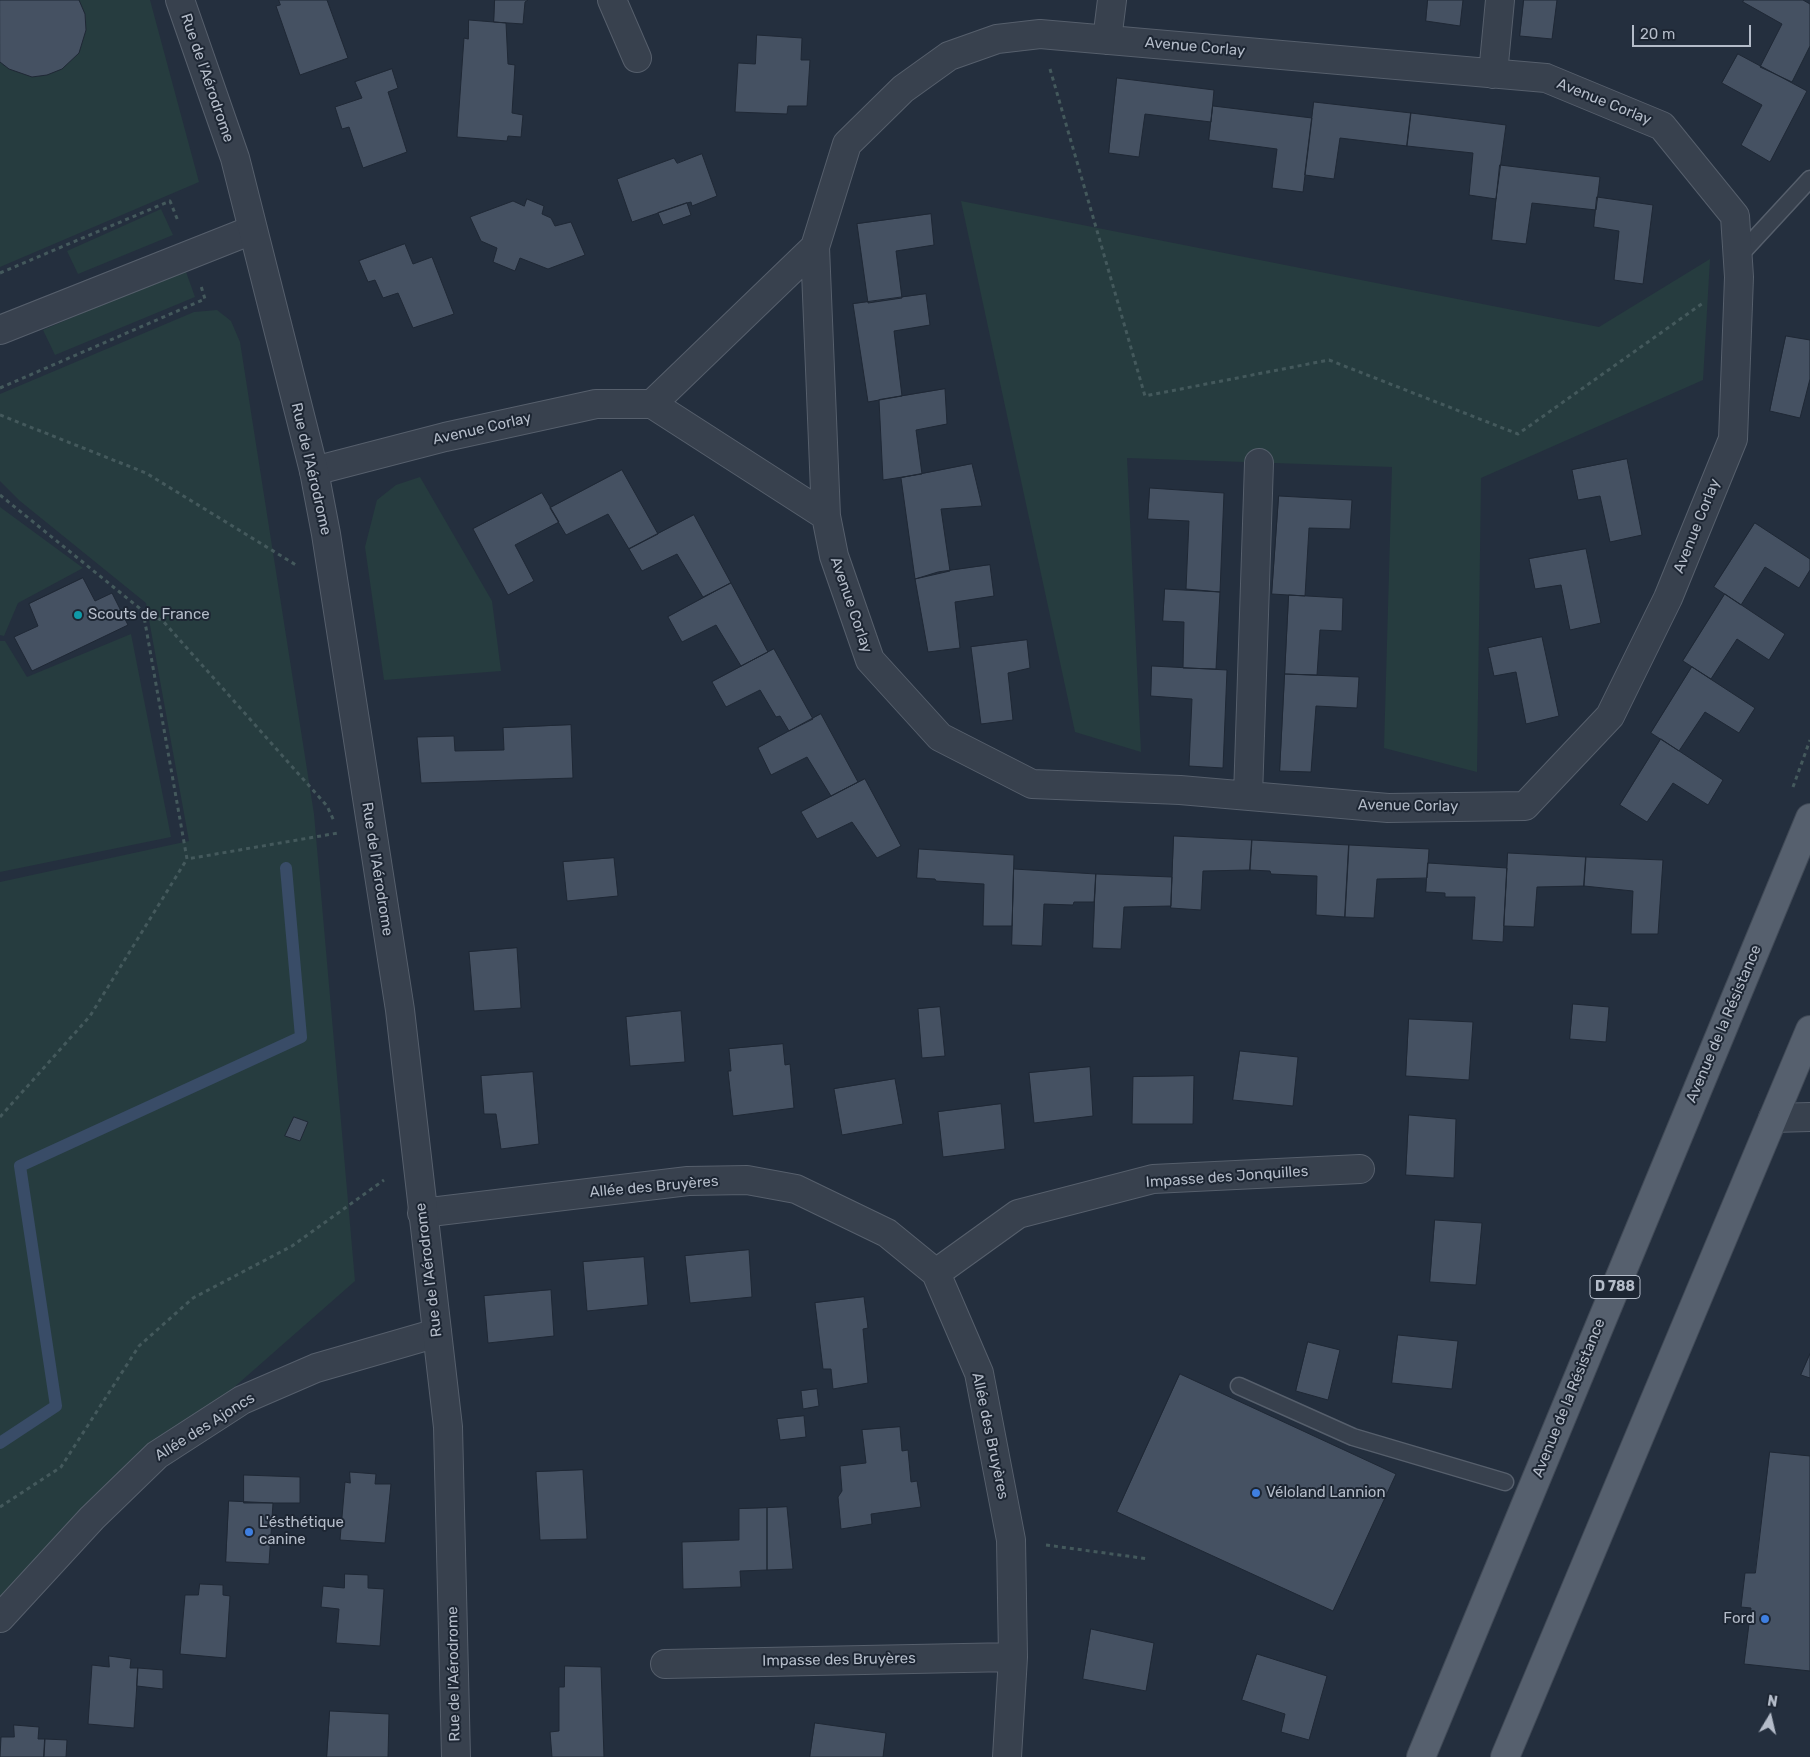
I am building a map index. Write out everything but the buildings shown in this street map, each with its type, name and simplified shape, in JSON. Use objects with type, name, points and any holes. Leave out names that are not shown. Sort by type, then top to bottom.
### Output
[{"type":"main road","name":"Avenue de la Résistance","points":[[1422,1757],[1810,818]]},
{"type":"main road","points":[[1505,1757],[1810,1030]]},
{"type":"street","name":"Rue de l'Aérodrome","points":[[180,0],[235,158],[314,471],[335,588],[370,827],[400,1010],[448,1427],[456,1757]]},
{"type":"street","points":[[612,0],[636,58]]},
{"type":"street","points":[[1107,40],[1112,0]]},
{"type":"street","points":[[1493,74],[1500,0]]},
{"type":"street","name":"Avenue Corlay","points":[[1040,34],[1546,78],[1662,126],[1735,216],[1738,268],[1733,439],[1668,598],[1610,716],[1525,806],[1388,808],[1180,790],[1032,784],[940,738],[870,660],[834,556],[826,516],[815,247],[847,144],[902,89],[949,56],[997,39],[1040,34]]},
{"type":"street","points":[[0,330],[252,230]]},
{"type":"street","name":"Avenue Corlay","points":[[314,471],[445,437],[596,404],[652,404],[815,247]]},
{"type":"street","points":[[652,404],[826,516]]},
{"type":"street","points":[[1248,796],[1259,462]]},
{"type":"street","points":[[1773,1118],[1810,1117]]},
{"type":"street","name":"Impasse des Jonquilles","points":[[936,1273],[1018,1214],[1153,1179],[1360,1169]]},
{"type":"street","name":"Allée des Bruyères","points":[[422,1213],[688,1181],[747,1180],[796,1189],[887,1233],[936,1273],[979,1373],[1011,1540],[1013,1657],[1007,1757]]},
{"type":"street","name":"Allée des Ajoncs","points":[[0,1618],[92,1518],[156,1455],[250,1397],[316,1368],[437,1333]]},
{"type":"street","name":"Impasse des Bruyères","points":[[665,1664],[1013,1657]]},
{"type":"lane","points":[[1738,268],[1810,179]]},
{"type":"lane","points":[[1239,1386],[1353,1437],[1505,1482]]},
{"type":"path","points":[[1040,34],[1145,396],[1329,360],[1518,434],[1738,268]]},
{"type":"path","points":[[0,415],[146,474],[335,588]]},
{"type":"path","points":[[0,495],[143,611],[163,621],[327,806],[338,833]]},
{"type":"path","points":[[0,1117],[90,1016],[186,859],[143,611]]},
{"type":"path","points":[[186,859],[370,827]]},
{"type":"path","points":[[0,1507],[60,1467],[139,1346],[193,1298],[292,1246],[416,1157]]},
{"type":"path","points":[[1011,1540],[1149,1559]]},
{"type":"green space","points":[[0,0],[150,0],[199,182],[0,267]]},
{"type":"green space","points":[[961,201],[1599,327],[1710,259],[1703,380],[1481,478],[1477,772],[1384,748],[1392,467],[1127,458],[1141,752],[1075,732]]},
{"type":"green space","points":[[161,209],[173,235],[78,274],[67,251]]},
{"type":"green space","points":[[185,269],[195,297],[55,355],[43,330]]},
{"type":"green space","points":[[217,310],[231,321],[240,342],[314,814],[355,1281],[157,1455],[0,1622],[0,882],[189,841],[146,603],[20,501],[0,481],[0,394],[194,312]]},
{"type":"green space","points":[[420,477],[492,601],[501,671],[384,680],[365,547],[377,500],[396,485]]},
{"type":"green space","points":[[0,507],[83,568],[18,603],[4,636],[0,635]]},
{"type":"green space","points":[[131,634],[171,837],[0,872],[0,641],[5,641],[27,677]]},
{"type":"waterway","points":[[0,1443],[56,1406],[20,1166],[301,1037],[286,868]]},
{"type":"place","name":"Scouts de France","points":[[78,615]]},
{"type":"place","name":"Véloland Lannion","points":[[1256,1493]]},
{"type":"place","name":"L'ésthétique canine","points":[[249,1532]]},
{"type":"place","name":"Ford","points":[[1765,1619]]}]
